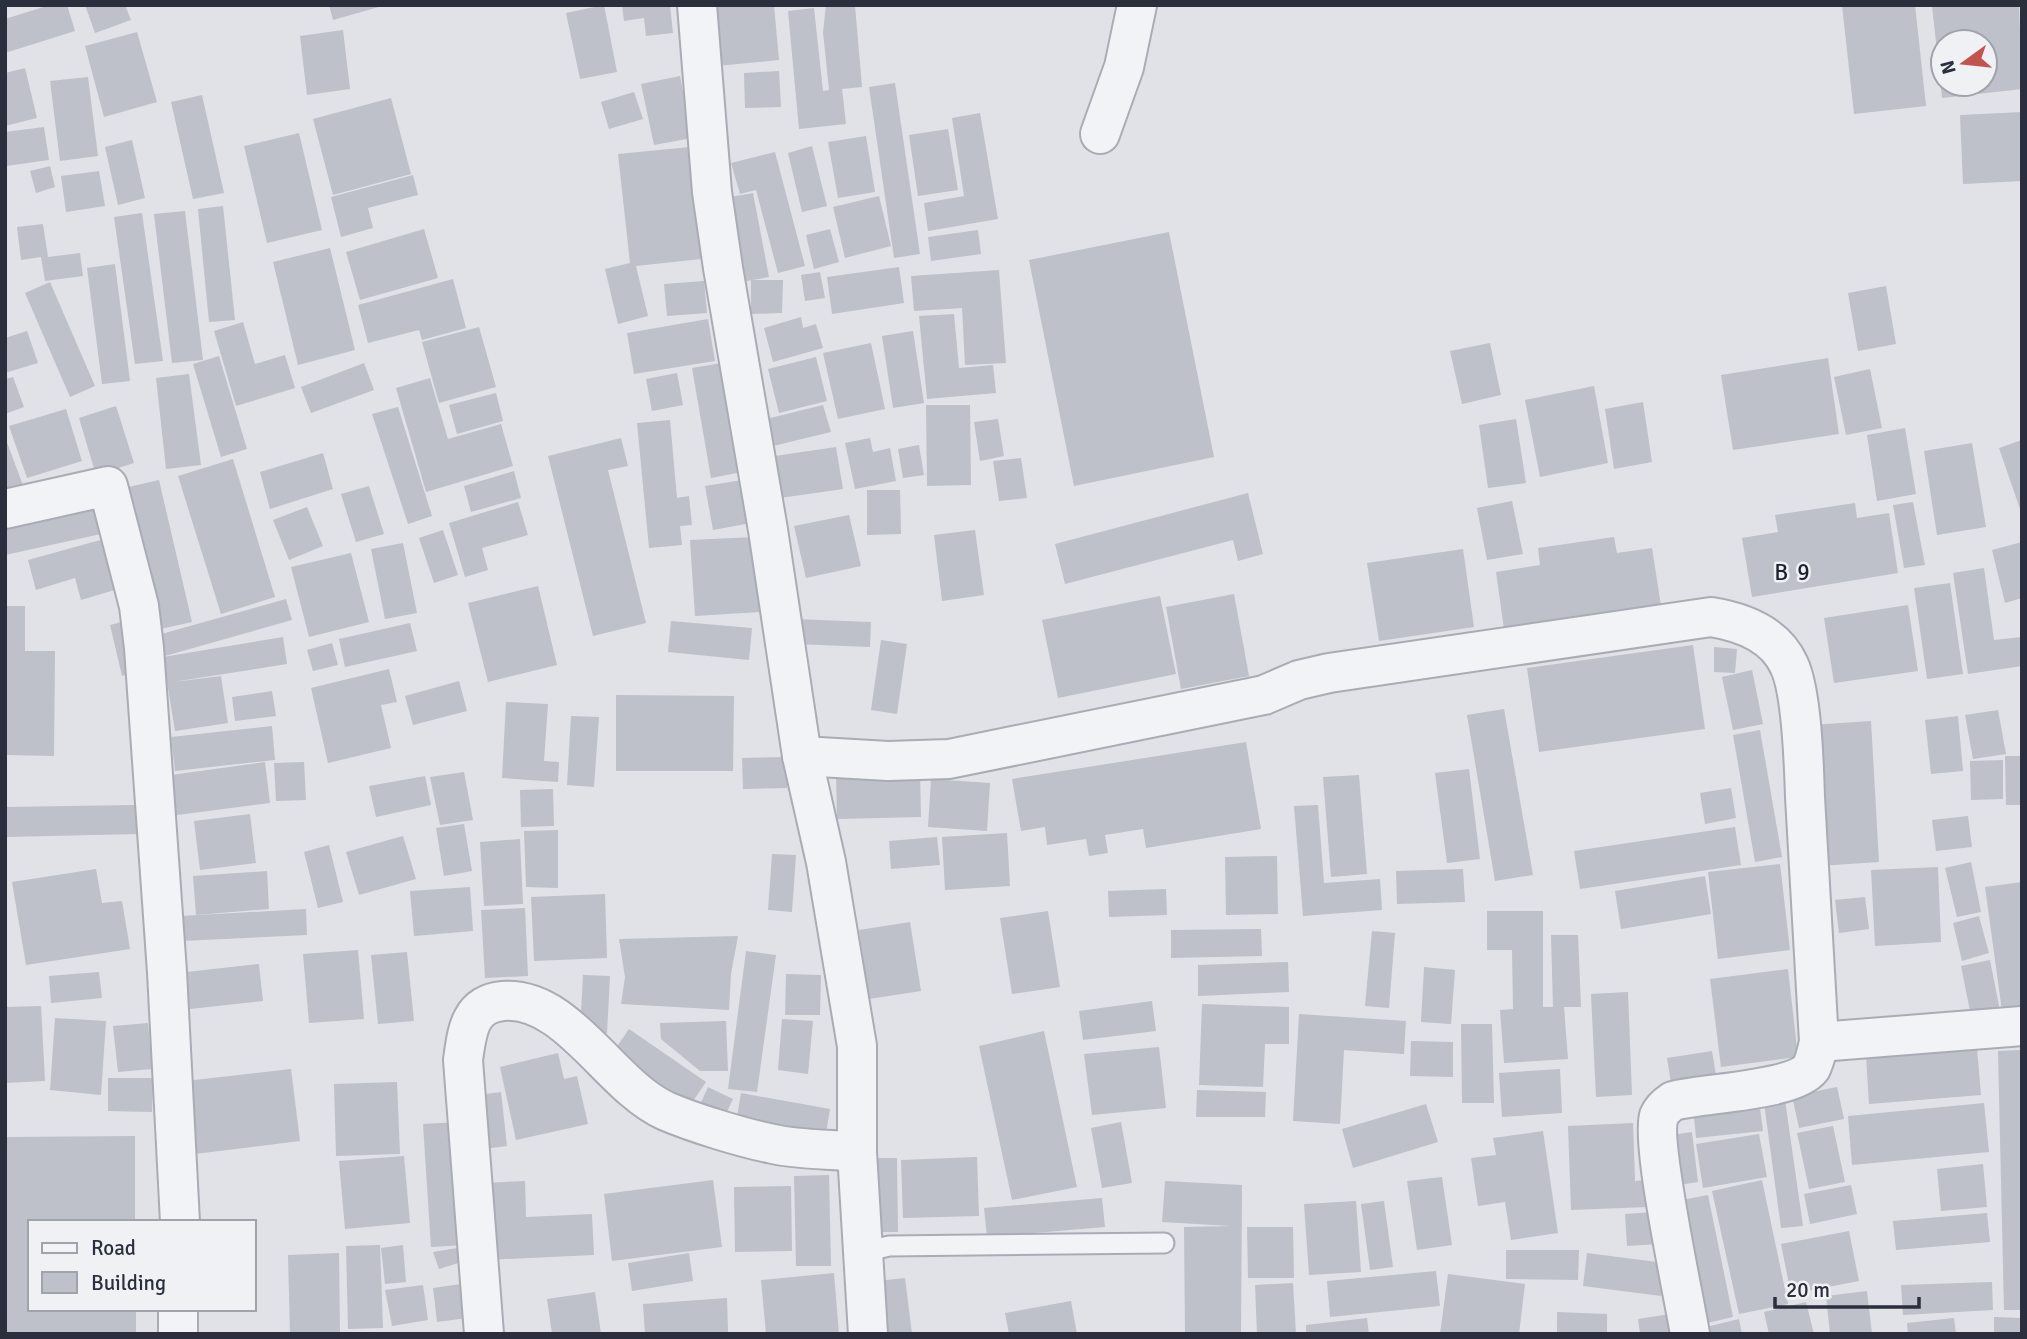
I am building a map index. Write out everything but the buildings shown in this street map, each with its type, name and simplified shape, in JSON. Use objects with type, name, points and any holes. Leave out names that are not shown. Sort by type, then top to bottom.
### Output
[{"type":"street","points":[[697,5],[712,192],[723,268],[768,530],[802,756],[826,862],[857,1046],[858,1152],[868,1334]]},
{"type":"street","points":[[1100,134],[1124,67],[1137,5]]},
{"type":"street","points":[[5,509],[108,486],[129,561],[144,648],[167,972],[180,1220]]},
{"type":"street","points":[[802,756],[888,761],[949,759],[1264,695],[1299,680],[1329,673],[1711,617],[1737,621],[1775,644],[1790,665],[1804,771],[1818,1042],[1811,1068],[1802,1076],[1747,1090],[1673,1101],[1665,1106],[1659,1117],[1659,1153],[1690,1334]]},
{"type":"street","points":[[484,1334],[463,1060],[468,1028],[474,1014],[491,1002],[514,1000],[533,1004],[553,1015],[636,1092],[666,1110],[773,1144],[858,1152]]},
{"type":"street","points":[[1818,1042],[2022,1026]]},
{"type":"street","points":[[177,1334],[178,1311]]},
{"type":"lane","points":[[864,1252],[889,1246],[1164,1243]]},
{"type":"district","name":"B 9","points":[[1793,572]]}]
